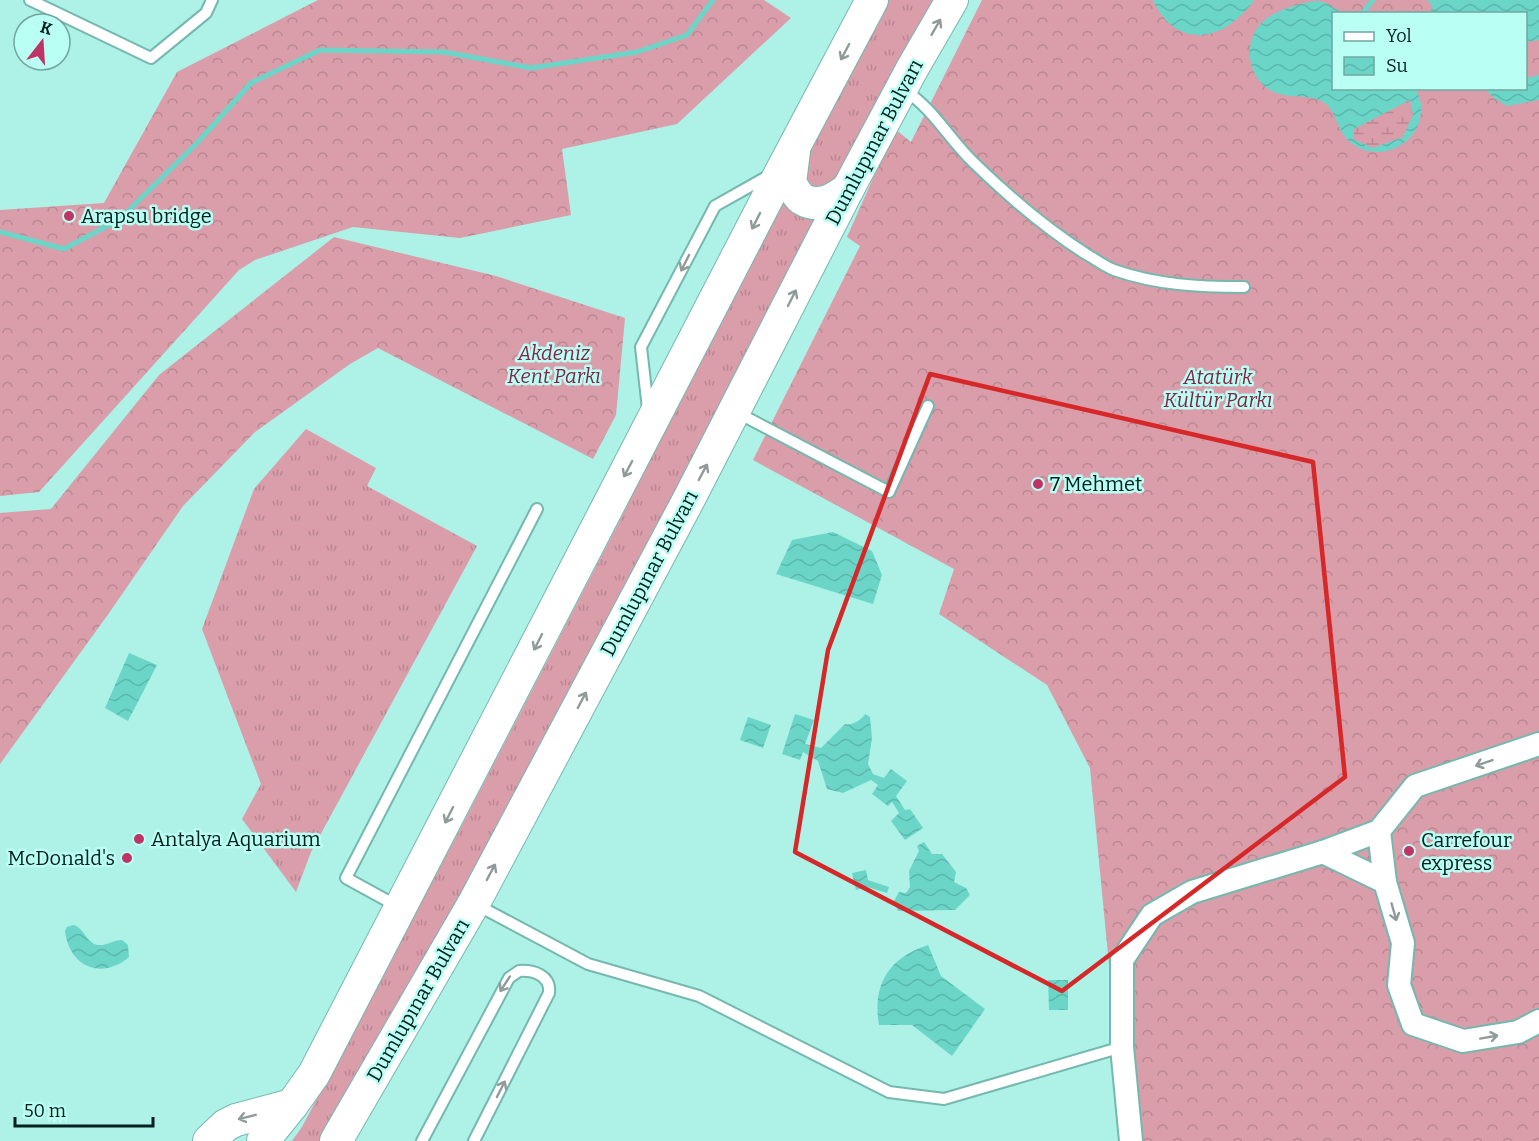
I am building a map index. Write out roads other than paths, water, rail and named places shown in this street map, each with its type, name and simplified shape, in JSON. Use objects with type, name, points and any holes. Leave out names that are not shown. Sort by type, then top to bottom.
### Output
[{"type":"main road","points":[[263,1141],[314,1074],[872,0]]},
{"type":"main road","name":"Dumlupınar Bulvarı","points":[[336,1141],[474,903],[735,411],[848,189],[952,0]]},
{"type":"main road","points":[[788,159],[790,183],[802,199],[820,204],[834,200],[848,189]]},
{"type":"main road","points":[[209,1141],[226,1125],[236,1120],[292,1105]]},
{"type":"street","points":[[1131,1141],[1122,1047],[1122,960],[1152,915],[1192,892],[1323,852],[1379,831],[1415,786],[1539,744]]},
{"type":"street","points":[[1379,831],[1385,882],[1403,943],[1399,985],[1413,1024],[1463,1041],[1518,1032],[1539,1021]]},
{"type":"street","points":[[1323,852],[1385,882]]},
{"type":"lane","points":[[30,0],[151,58],[206,13],[212,0]]},
{"type":"lane","points":[[901,89],[921,101],[972,161],[1028,212],[1074,246],[1111,269],[1162,283],[1200,287],[1244,287]]},
{"type":"lane","points":[[650,427],[641,347],[715,206],[788,159]]},
{"type":"lane","points":[[735,411],[889,492],[928,406]]},
{"type":"lane","points":[[400,908],[346,878],[537,509]]},
{"type":"lane","points":[[474,903],[588,964],[699,996],[889,1092],[944,1099],[1122,1047]]},
{"type":"lane","points":[[422,1141],[509,978],[519,970],[535,972],[549,983],[549,993],[474,1141]]},
{"type":"water","points":[[1153,0],[1254,0],[1238,18],[1226,27],[1202,35],[1179,30],[1169,23]]},
{"type":"water","points":[[1427,0],[1539,0],[1539,40],[1527,42],[1527,12],[1431,12],[1431,4]]},
{"type":"water","points":[[1316,1],[1324,2],[1341,12],[1332,12],[1332,90],[1416,90],[1421,105],[1419,123],[1414,133],[1406,141],[1387,151],[1365,150],[1348,140],[1332,110],[1323,102],[1277,93],[1262,84],[1256,76],[1250,56],[1253,37],[1265,20],[1289,8]],"holes":[[[1410,100],[1413,115],[1403,137],[1373,148],[1353,139],[1354,129]]]},
{"type":"water","points":[[1539,75],[1539,100],[1507,106],[1486,90],[1527,90],[1527,78]]},
{"type":"water","points":[[833,532],[872,551],[882,575],[873,604],[776,574],[792,540]]},
{"type":"water","points":[[129,653],[157,665],[128,721],[105,708]]},
{"type":"water","points":[[795,714],[814,720],[805,744],[821,748],[845,724],[856,722],[865,714],[870,717],[872,738],[868,764],[873,774],[884,778],[891,769],[907,781],[896,796],[905,810],[910,809],[923,828],[905,840],[891,821],[899,813],[892,802],[888,806],[872,794],[878,785],[871,780],[843,793],[827,789],[818,761],[803,752],[800,760],[782,754]]},
{"type":"water","points":[[748,717],[771,725],[763,748],[740,740]]},
{"type":"water","points":[[924,842],[932,854],[942,854],[956,872],[954,882],[966,888],[970,895],[955,910],[898,911],[894,901],[899,892],[906,893],[910,887],[909,871],[919,851],[917,846]]},
{"type":"water","points":[[866,870],[868,880],[889,887],[887,893],[867,887],[856,890],[852,873]]},
{"type":"water","points":[[77,926],[94,944],[104,945],[122,940],[128,945],[129,957],[108,968],[98,969],[88,966],[73,953],[68,943],[65,931],[67,927]]},
{"type":"water","points":[[928,945],[941,976],[985,1009],[952,1056],[912,1025],[879,1025],[878,997],[886,975],[903,957]]},
{"type":"water","points":[[1048,980],[1068,980],[1068,1010],[1049,1010]]},
{"type":"waterway","points":[[0,232],[64,249],[120,219],[197,143],[251,83],[320,50],[444,52],[531,68],[637,52],[687,35],[713,0]]},
{"type":"waterway","points":[[1364,12],[1373,0]]},
{"type":"place","name":"Arapsu bridge","points":[[69,216]]},
{"type":"place","name":"7 Mehmet","points":[[1038,484]]},
{"type":"place","name":"Antalya Aquarium","points":[[139,839]]},
{"type":"place","name":"Carrefour express","points":[[1409,851]]},
{"type":"place","name":"McDonald's","points":[[127,858]]},
{"type":"park label","name":"Akdeniz Kent Parkı","points":[[554,364]]},
{"type":"park label","name":"Atatürk Kültür Parkı","points":[[1218,388]]}]
